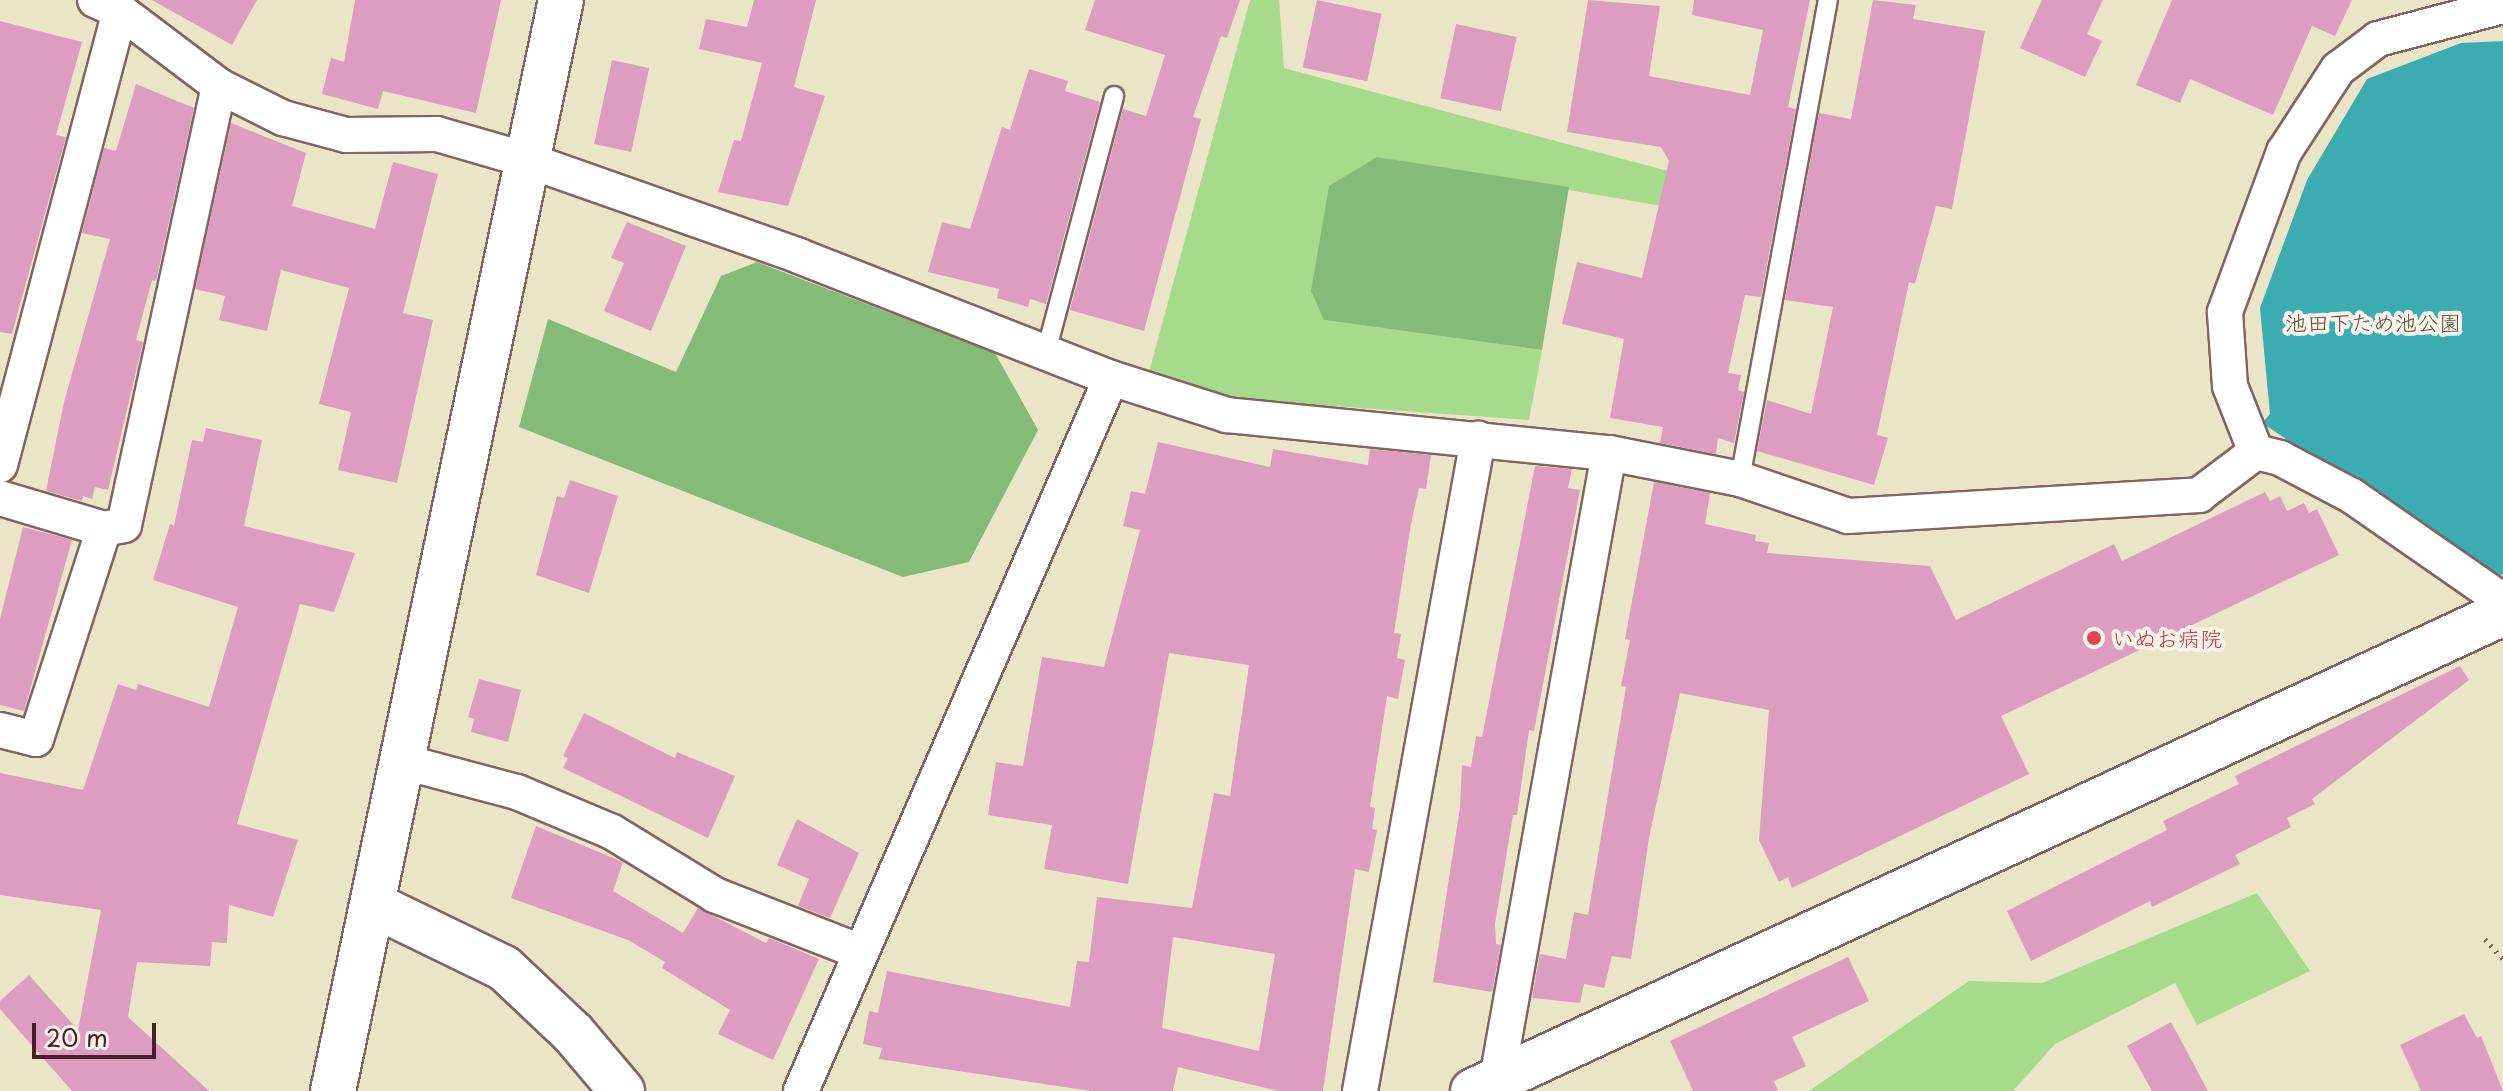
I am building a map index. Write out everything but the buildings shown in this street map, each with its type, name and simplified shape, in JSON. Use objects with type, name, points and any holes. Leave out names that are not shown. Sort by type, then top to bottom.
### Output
[{"type":"street","points":[[333,1091],[561,0]]},
{"type":"street","points":[[0,465],[108,5],[219,86],[283,118],[346,135],[437,134],[527,160],[799,256],[1111,378],[1227,415],[1609,453],[1740,479],[1848,516],[1924,514],[2199,495],[2256,452]]},
{"type":"street","points":[[2256,452],[2230,386],[2225,312],[2284,152],[2338,69],[2378,39],[2503,6]]},
{"type":"street","points":[[0,498],[104,529],[124,525],[219,86]]},
{"type":"street","points":[[801,1091],[858,951],[1111,378]]},
{"type":"street","points":[[1360,1091],[1478,439]]},
{"type":"street","points":[[2256,452],[2280,458],[2352,496],[2503,601]]},
{"type":"street","points":[[1485,1085],[1609,453]]},
{"type":"street","points":[[0,730],[36,739],[104,529]]},
{"type":"street","points":[[1485,1085],[2503,613]]},
{"type":"street","points":[[404,762],[517,792],[612,832],[715,895],[858,951]]},
{"type":"street","points":[[374,905],[504,968],[573,1033],[622,1091]]},
{"type":"lane","points":[[1740,479],[1828,0]]},
{"type":"lane","points":[[1046,352],[1114,96]]},
{"type":"path","points":[[2485,939],[2503,959]]},
{"type":"green space","points":[[1250,0],[1279,0],[1284,68],[1776,200],[1772,225],[1377,157],[1324,320],[1542,350],[1529,420],[1221,398],[1149,372]]},
{"type":"green space","points":[[1377,157],[1569,187],[1542,350],[1324,320],[1311,291],[1329,186]]},
{"type":"green space","points":[[757,262],[995,353],[1038,430],[969,562],[903,577],[519,427],[548,319],[676,372],[721,276]]},
{"type":"green space","points":[[2257,893],[2310,971],[2197,1025],[2175,983],[2055,1044],[2013,1091],[1809,1091],[1969,981],[2042,983]]},
{"type":"water","name":"池田下ため池公園","points":[[2503,41],[2503,574],[2494,578],[2262,423],[2270,414],[2260,308],[2307,180],[2367,79],[2461,43]]},
{"type":"place","name":"いぬお病院","points":[[2094,638]]}]
